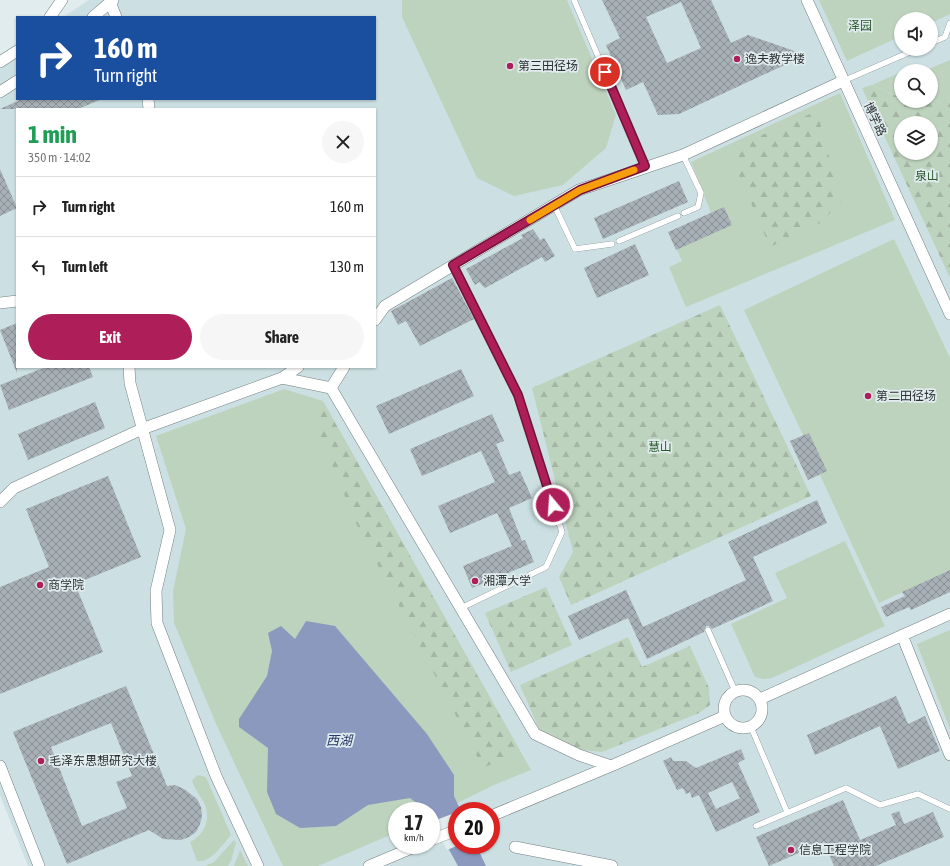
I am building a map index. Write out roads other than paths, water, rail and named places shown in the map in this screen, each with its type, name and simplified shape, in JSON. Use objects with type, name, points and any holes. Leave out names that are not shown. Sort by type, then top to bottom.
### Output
[{"type":"street","points":[[51,16],[62,0]]},
{"type":"street","name":"博学路","points":[[807,0],[950,314]]},
{"type":"street","points":[[94,16],[111,1],[116,16]]},
{"type":"street","points":[[0,62],[16,52]]},
{"type":"street","points":[[376,311],[580,190],[645,166],[683,155],[843,81]]},
{"type":"street","points":[[0,92],[16,83]]},
{"type":"street","points":[[0,303],[16,301]]},
{"type":"street","points":[[376,319],[385,306]]},
{"type":"street","points":[[129,368],[130,383],[170,530],[156,591],[157,623],[216,776],[258,866]]},
{"type":"street","points":[[0,502],[14,488],[142,428],[282,378],[297,368]]},
{"type":"street","points":[[331,388],[343,368]]},
{"type":"street","points":[[282,378],[331,388],[535,734],[579,755],[611,766]]},
{"type":"street","points":[[760,700],[950,614]]},
{"type":"street","points":[[902,635],[950,755]]},
{"type":"street","points":[[745,690],[751,692],[760,700],[762,712],[756,724],[751,727],[738,728],[728,722],[725,716],[724,705],[726,700],[735,691],[745,690]]},
{"type":"street","points":[[500,812],[725,716]]},
{"type":"street","points":[[0,766],[39,866]]},
{"type":"street","points":[[515,847],[612,866]]},
{"type":"street","points":[[369,866],[398,854]]},
{"type":"lane","points":[[574,0],[645,166]]},
{"type":"lane","points":[[938,41],[948,39],[950,23]]},
{"type":"lane","points":[[843,81],[901,56]]},
{"type":"lane","points":[[683,155],[701,193],[698,207],[684,213]]},
{"type":"lane","points":[[554,205],[575,250],[612,244]]},
{"type":"lane","points":[[619,241],[678,216]]},
{"type":"lane","points":[[453,265],[518,395],[562,532],[546,567],[461,608]]},
{"type":"lane","points":[[708,630],[735,691]]},
{"type":"lane","points":[[751,727],[787,812]]},
{"type":"lane","points":[[756,826],[846,788],[880,805],[918,794],[950,809]]},
{"type":"water","name":"西湖","points":[[306,621],[335,626],[427,734],[454,775],[454,796],[457,802],[448,802],[448,848],[440,833],[440,802],[415,802],[410,798],[368,805],[336,826],[300,828],[276,814],[267,792],[268,748],[239,727],[239,719],[267,676],[272,651],[268,633],[281,626],[295,639]]},
{"type":"water","name":"西湖","points":[[451,854],[480,854],[486,866],[458,866]]},
{"type":"place","name":"逸夫教学楼","points":[[737,59]]},
{"type":"place","name":"第三田径场","points":[[510,66]]},
{"type":"place","name":"第二田径场","points":[[868,396]]},
{"type":"place","name":"湘潭大学","points":[[475,581]]},
{"type":"place","name":"商学院","points":[[40,585]]},
{"type":"place","name":"毛泽东思想研究大楼","points":[[41,761]]},
{"type":"place","name":"信息工程学院","points":[[791,850]]},
{"type":"park label","name":"泽园","points":[[860,26]]},
{"type":"park label","name":"泉山","points":[[927,176]]},
{"type":"park label","name":"慧山","points":[[660,447]]}]
